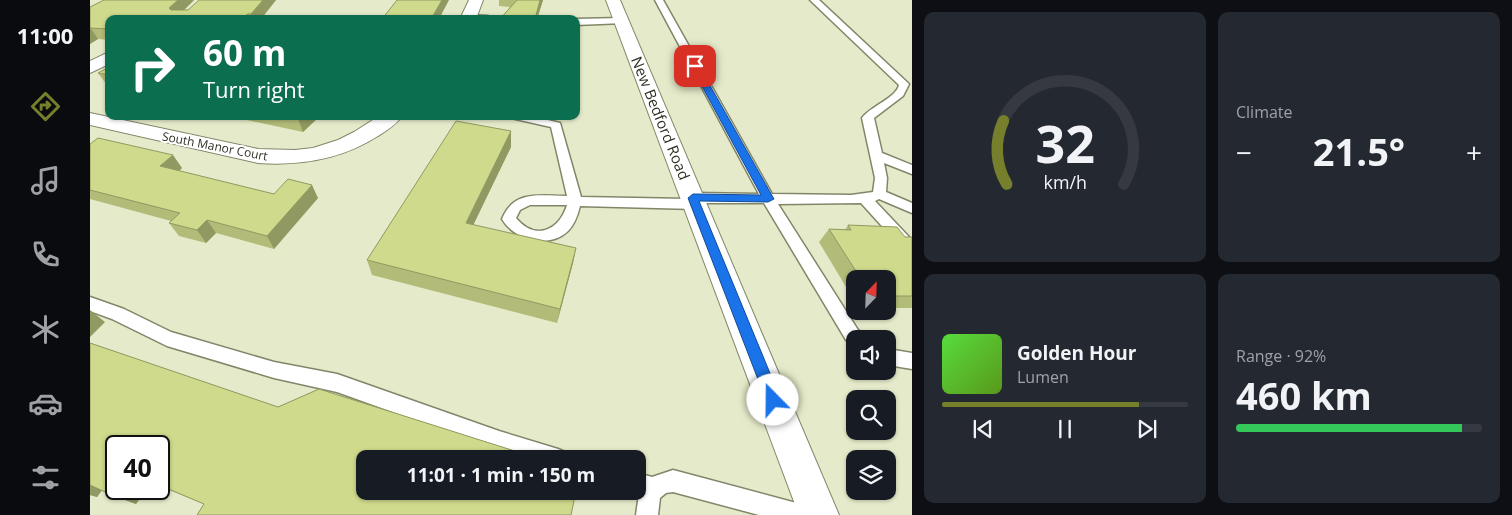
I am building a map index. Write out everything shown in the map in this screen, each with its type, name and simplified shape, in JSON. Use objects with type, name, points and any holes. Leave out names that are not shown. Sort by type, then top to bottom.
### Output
[{"type":"street","points":[[470,15],[476,0]]},
{"type":"street","name":"New Bedford Road","points":[[617,11],[694,201],[812,512]]},
{"type":"street","points":[[90,68],[105,59]]},
{"type":"street","name":"South Manor Court","points":[[90,119],[239,152],[276,158],[304,157],[346,146],[376,130],[387,120]]},
{"type":"lane","points":[[658,0],[768,199],[849,330]]},
{"type":"lane","points":[[814,0],[904,84],[904,89],[899,96],[879,105],[868,118],[881,178],[879,194]]},
{"type":"lane","points":[[580,21],[617,11]]},
{"type":"lane","points":[[533,120],[556,125],[575,201],[865,199],[879,194],[912,208]]},
{"type":"lane","points":[[876,155],[912,170]]},
{"type":"lane","points":[[865,199],[912,250]]},
{"type":"lane","points":[[90,304],[118,314],[167,338],[274,370],[337,383],[528,450]]},
{"type":"lane","points":[[896,358],[912,361]]},
{"type":"lane","points":[[647,515],[646,485],[673,481],[812,512]]},
{"type":"building","points":[[104,0],[178,0],[169,8],[171,10],[188,10],[199,0],[263,0],[251,14],[246,15],[105,15],[105,29],[90,28],[90,7]]},
{"type":"building","points":[[397,0],[442,0],[433,15],[386,14]]},
{"type":"building","points":[[517,0],[540,0],[536,15],[504,15]]},
{"type":"building","points":[[105,69],[105,74],[98,73]]},
{"type":"building","points":[[456,121],[511,131],[466,223],[576,248],[560,309],[367,260]]},
{"type":"building","points":[[98,138],[173,155],[160,166],[274,194],[288,179],[312,185],[267,236],[207,220],[197,230],[169,223],[180,213],[90,190],[90,144]]},
{"type":"building","points":[[848,225],[897,227],[905,237],[912,237],[912,296],[896,296],[896,270],[855,270],[829,229],[851,230]]},
{"type":"building","points":[[90,343],[278,407],[319,389],[512,450],[356,450],[356,500],[574,500],[571,515],[197,515],[204,504],[170,490],[170,435],[105,435],[105,492],[90,485]]},
{"type":"route","points":[[695,66],[768,199],[693,198],[773,400]]}]
